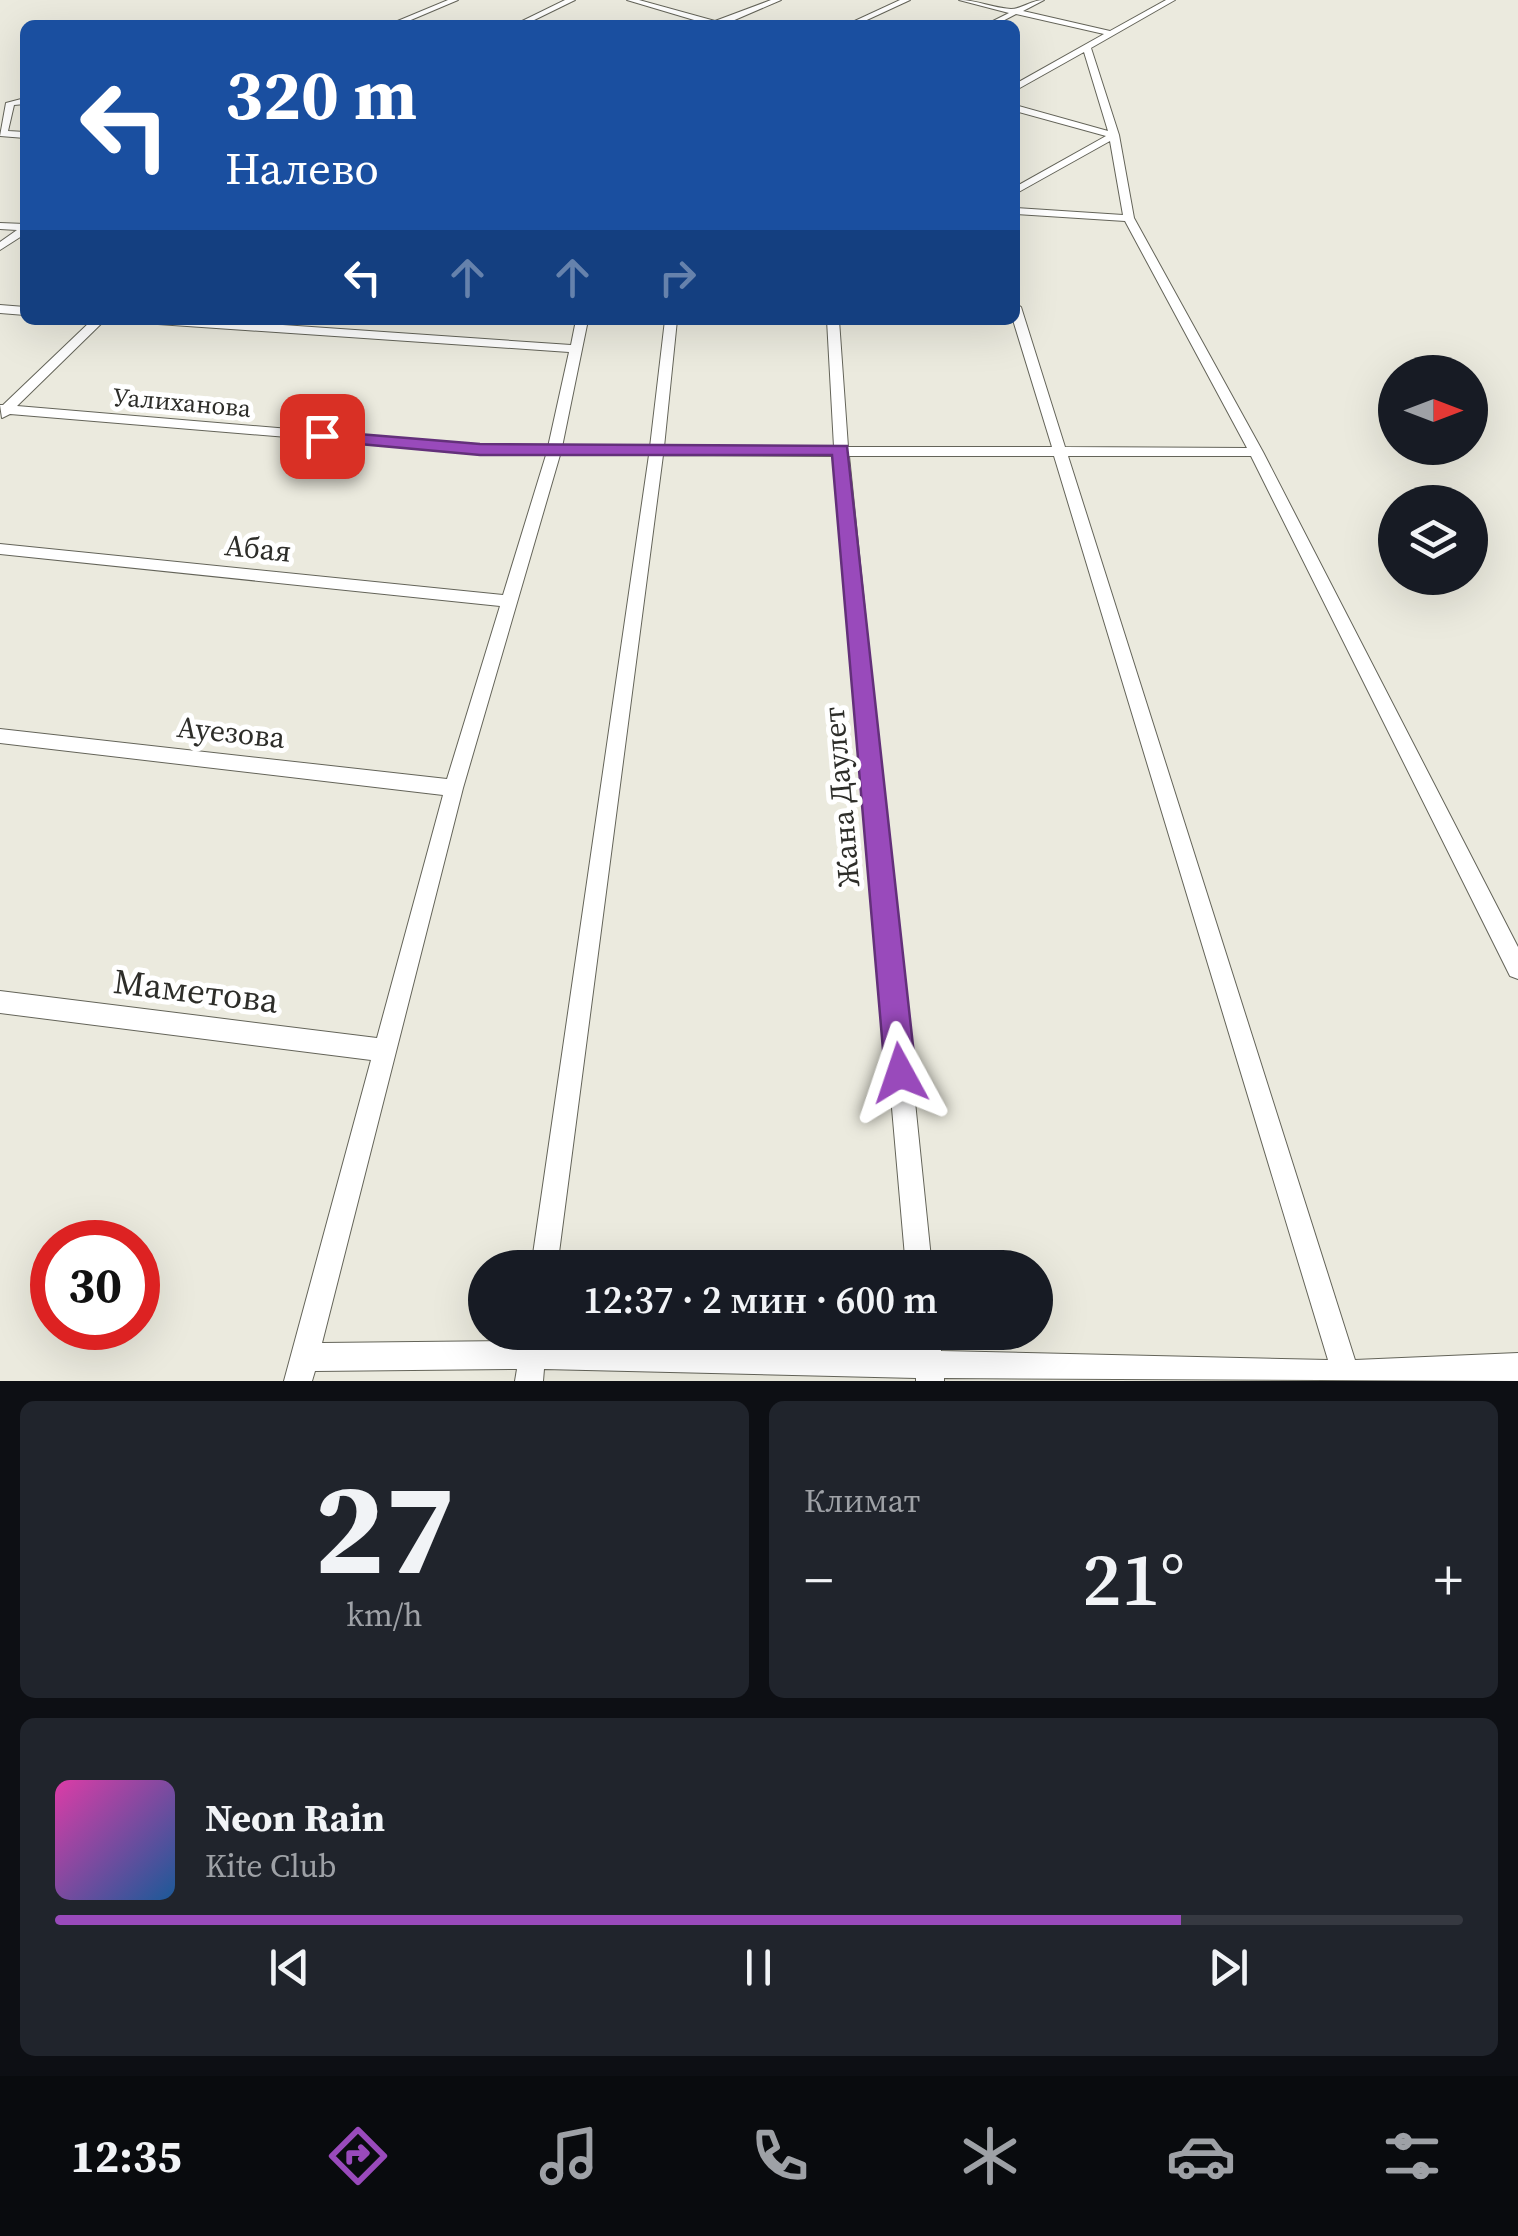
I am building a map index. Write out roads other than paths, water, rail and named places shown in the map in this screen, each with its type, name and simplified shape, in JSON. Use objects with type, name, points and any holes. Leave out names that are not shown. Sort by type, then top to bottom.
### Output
[{"type":"street","points":[[404,20],[454,0]]},
{"type":"street","points":[[529,20],[571,0]]},
{"type":"street","points":[[632,0],[703,20]]},
{"type":"street","points":[[727,20],[777,0]]},
{"type":"street","points":[[861,20],[906,0]]},
{"type":"street","points":[[963,0],[1108,33]]},
{"type":"street","points":[[999,20],[1040,0]]},
{"type":"street","points":[[1020,84],[1171,0]]},
{"type":"street","points":[[1087,47],[1114,134],[1129,218],[1256,452],[1518,969]]},
{"type":"street","points":[[2,133],[10,103],[10,96],[4,92]]},
{"type":"street","points":[[10,103],[20,102]]},
{"type":"street","points":[[1020,109],[1114,134]]},
{"type":"street","points":[[1020,188],[1114,134]]},
{"type":"street","points":[[1020,211],[1129,218]]},
{"type":"street","points":[[0,247],[20,232]]},
{"type":"street","points":[[1020,323],[1347,1377]]},
{"type":"street","points":[[2,411],[93,325]]},
{"type":"street","points":[[233,325],[577,348]]},
{"type":"street","points":[[581,325],[554,450],[454,788],[302,1369],[532,1356],[929,1374],[1347,1377],[1518,1367]]},
{"type":"street","points":[[546,1250],[657,449],[669,325]]},
{"type":"street","name":"Жана Даулет","points":[[833,325],[841,450],[917,1250]]},
{"type":"street","name":"Уалиханова","points":[[2,411],[480,449],[1256,452]]},
{"type":"street","name":"Абая","points":[[0,549],[511,601]]},
{"type":"street","name":"Ауезова","points":[[0,736],[454,788]]},
{"type":"street","name":"Маметова","points":[[0,1002],[384,1050]]}]
